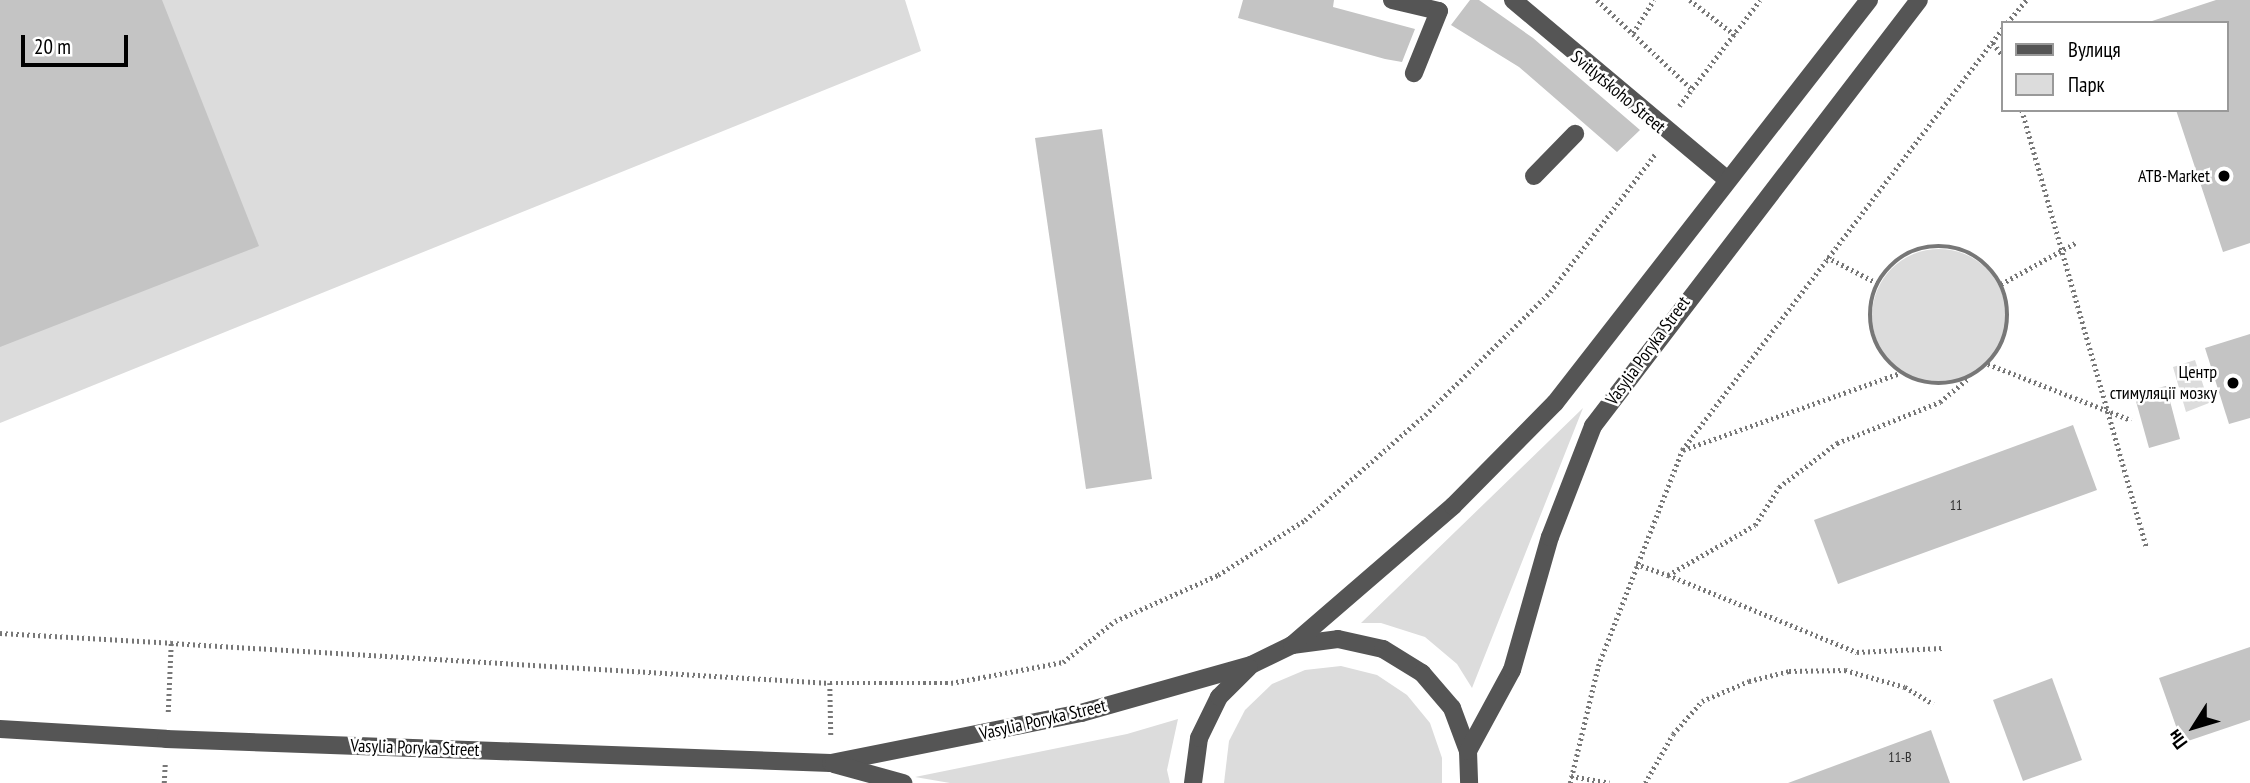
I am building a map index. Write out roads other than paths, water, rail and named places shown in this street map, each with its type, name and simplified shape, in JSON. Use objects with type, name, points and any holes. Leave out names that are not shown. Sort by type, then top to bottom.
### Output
[{"type":"street","points":[[1392,0],[1439,11],[1414,73]]},
{"type":"street","name":"Svitlytskoho Street","points":[[1513,0],[1661,128],[1727,179]]},
{"type":"street","name":"Vasylia Poryka Street","points":[[0,729],[166,739],[831,763],[1081,713],[1251,665],[1292,645],[1453,506],[1555,403],[1869,0]]},
{"type":"street","name":"Vasylia Poryka Street","points":[[1468,751],[1511,670],[1550,537],[1593,426],[1919,0]]},
{"type":"street","points":[[1534,176],[1575,134]]},
{"type":"street","name":"Vasylia Poryka Street","points":[[1292,645],[1338,639],[1383,649],[1422,673],[1452,708],[1468,751],[1469,783]]},
{"type":"street","name":"Vasylia Poryka Street","points":[[1193,783],[1199,738],[1214,707],[1251,665]]},
{"type":"street","name":"Vasylia Poryka Street","points":[[831,763],[903,783]]},
{"type":"place","name":"ATB-Market","points":[[2224,176]]},
{"type":"place","name":"Центр стимуляції мозку","points":[[2233,383]]}]
